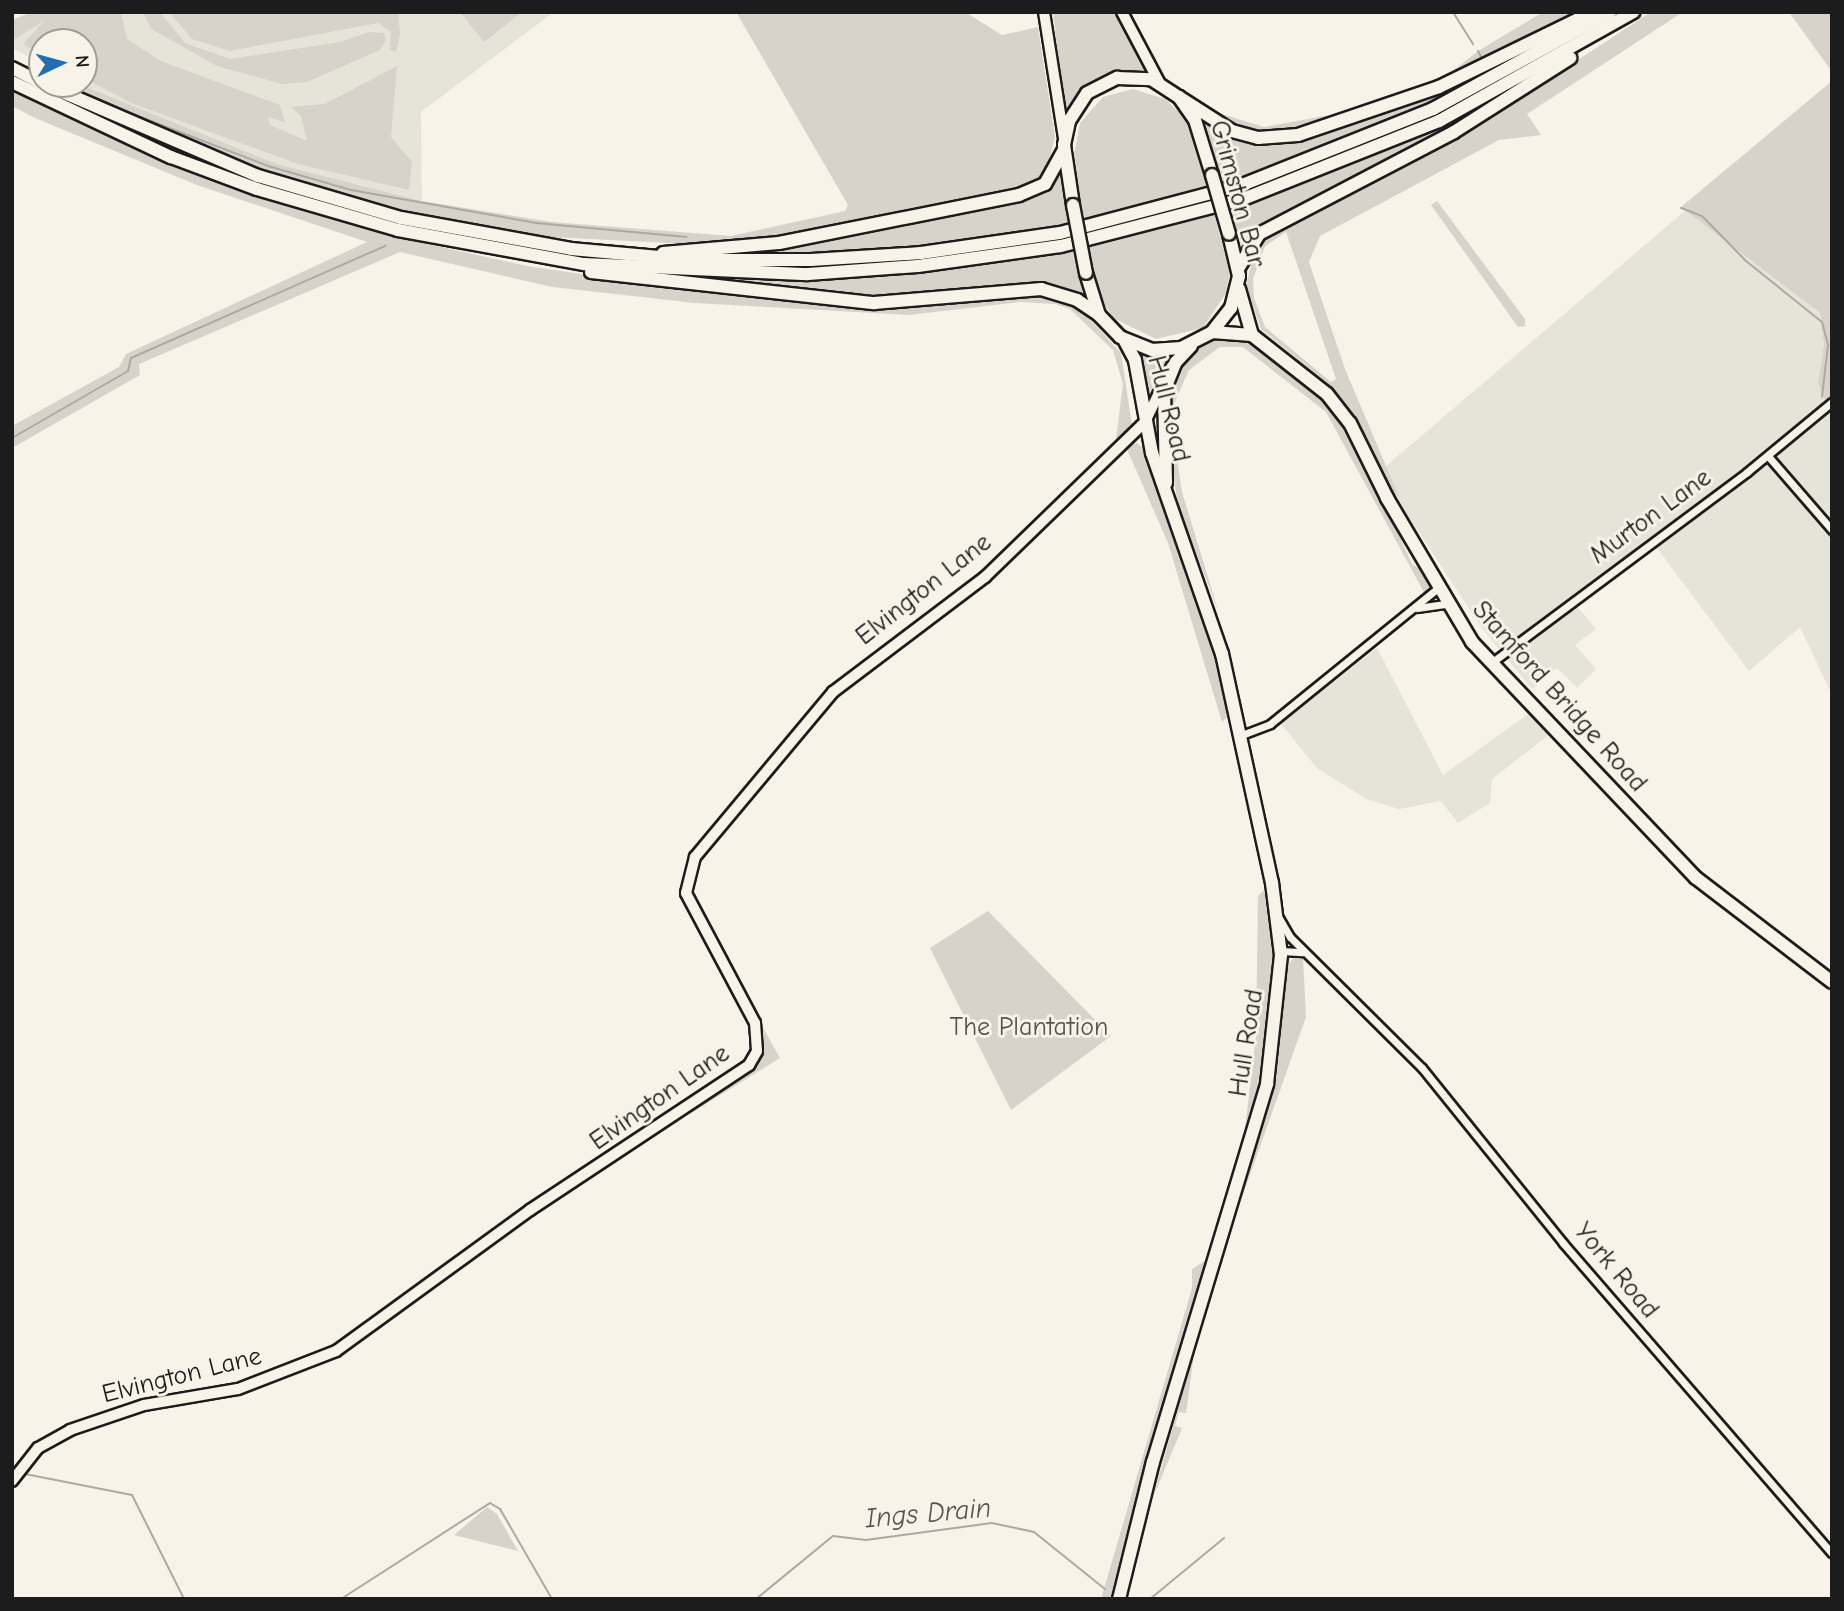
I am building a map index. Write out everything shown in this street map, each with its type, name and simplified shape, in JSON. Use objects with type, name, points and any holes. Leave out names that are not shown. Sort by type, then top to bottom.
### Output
[{"type":"highway","points":[[1179,97],[1232,131],[1258,138],[1298,135],[1439,87],[1593,12]]},
{"type":"highway","points":[[74,98],[176,145],[357,207],[458,231],[643,256],[744,261],[869,257],[996,243],[1133,217],[1281,173],[1381,132],[1475,89],[1610,12]]},
{"type":"highway","points":[[12,82],[171,157],[257,189],[398,230],[550,259],[692,272],[807,274],[918,266],[1060,246],[1181,217],[1331,167],[1439,121],[1633,12]]},
{"type":"highway","points":[[1238,269],[1259,234],[1454,132],[1568,60],[1590,38]]},
{"type":"highway","points":[[12,68],[28,76]]},
{"type":"highway","points":[[643,256],[779,243],[1019,195],[1045,184],[1064,146],[1079,102],[1097,86],[1129,77],[1159,82]]},
{"type":"highway","name":"Grimston Bar","points":[[1125,341],[1165,351],[1194,343],[1212,332],[1227,316],[1238,284],[1238,269],[1229,234],[1195,120],[1179,97],[1159,82]]},
{"type":"highway","points":[[1064,146],[1086,273],[1099,315]]},
{"type":"highway","points":[[550,259],[585,271],[804,299],[930,301],[1041,289],[1077,300],[1099,315],[1125,341]]},
{"type":"highway","points":[[1212,332],[1252,335],[1238,284]]},
{"type":"highway","name":"Stamford Bridge Road","points":[[1252,335],[1339,407],[1447,604],[1491,663],[1696,878],[1832,982]]},
{"type":"highway","name":"Hull Road","points":[[1119,1599],[1150,1473],[1267,1084],[1280,951],[1278,915],[1219,643],[1145,422],[1136,366],[1125,341]]},
{"type":"highway","name":"Hull Road","points":[[1166,489],[1163,399],[1176,362],[1194,343]]},
{"type":"main road","points":[[1044,12],[1064,146]]},
{"type":"main road","points":[[1122,12],[1159,82]]},
{"type":"main road","name":"Elvington Lane","points":[[13,1480],[22,1465],[38,1448],[94,1421],[144,1405],[238,1389],[336,1351],[530,1210],[749,1065],[758,1042],[755,1023],[687,893],[695,858],[839,687],[985,577],[1145,422],[1160,381],[1176,362]]},
{"type":"street","name":"Murton Lane","points":[[1491,663],[1768,456],[1832,402]]},
{"type":"street","points":[[1768,456],[1832,530]]},
{"type":"street","points":[[1240,736],[1270,724],[1416,609],[1438,588]]},
{"type":"street","points":[[1416,609],[1447,604]]},
{"type":"street","name":"York Road","points":[[1278,915],[1307,954],[1371,1013],[1832,1553]]},
{"type":"street","points":[[1280,951],[1307,954]]},
{"type":"shaded area","points":[[59,12],[554,12],[421,112],[422,201],[277,164],[98,92],[98,28],[33,28]]},
{"type":"shaded area","points":[[28,31],[28,57],[12,48],[12,41]]},
{"type":"shaded area","points":[[1686,210],[1820,313],[1824,345],[1818,383],[1832,407],[1832,695],[1800,627],[1749,671],[1656,547],[1576,605],[1596,629],[1575,645],[1596,669],[1577,688],[1557,668],[1532,689],[1481,627],[1405,511],[1385,467]]},
{"type":"shaded area","points":[[1377,648],[1443,775],[1530,713],[1550,734],[1492,779],[1490,803],[1458,823],[1441,801],[1399,809],[1366,799],[1317,768],[1281,724]]},
{"type":"green space","points":[[32,12],[121,12],[127,39],[161,61],[280,105],[285,122],[268,117],[270,125],[307,141],[301,116],[291,107],[325,104],[397,66],[391,137],[412,162],[409,190],[298,164],[131,103],[98,85],[98,28],[38,28],[43,22],[28,28],[28,31],[12,41],[12,20]]},
{"type":"green space","points":[[143,12],[160,12],[185,43],[230,59],[340,42],[369,32],[384,33],[386,40],[380,50],[307,82],[282,84],[217,66],[151,29]]},
{"type":"green space","points":[[169,12],[398,12],[400,34],[396,52],[390,50],[391,32],[378,23],[229,51],[192,39]]},
{"type":"green space","points":[[460,12],[522,12],[484,42]]},
{"type":"green space","points":[[736,12],[965,12],[1002,35],[1038,27],[1055,137],[1046,176],[978,203],[810,234],[706,245],[551,237],[454,224],[281,177],[89,98],[98,98],[98,92],[277,164],[422,201],[552,222],[731,236],[845,211],[848,205]]},
{"type":"green space","points":[[1053,12],[1117,12],[1147,75],[1112,77],[1065,114]]},
{"type":"green space","points":[[1543,12],[1581,12],[1445,77],[1478,51]]},
{"type":"green space","points":[[1651,12],[1683,12],[1527,114],[1541,135],[1499,140],[1320,236],[1309,262],[1345,369],[1400,499],[1382,480],[1357,425],[1326,382],[1261,329],[1246,286],[1257,242],[1480,124]],"holes":[[[1286,232],[1336,379],[1331,382],[1265,327],[1254,298],[1253,279],[1265,246]]]},
{"type":"green space","points":[[1789,12],[1832,12],[1832,72]]},
{"type":"green space","points":[[1483,73],[1489,75],[1440,100],[1223,186],[1202,123],[1245,139],[1289,141]]},
{"type":"green space","points":[[1832,81],[1832,396],[1825,400],[1818,383],[1824,345],[1820,313],[1681,207]]},
{"type":"green space","points":[[1178,87],[1222,114],[1264,127],[1351,111],[1304,129],[1264,134],[1207,113]]},
{"type":"green space","points":[[12,88],[28,95],[28,98],[34,98],[232,186],[410,240],[527,266],[710,293],[845,305],[916,306],[1043,294],[1077,305],[1121,353],[1132,425],[1116,439],[1123,384],[1113,350],[1070,309],[1055,304],[1021,302],[909,315],[695,303],[552,287],[400,252],[139,364],[140,375],[12,448],[12,426],[119,367],[126,354],[367,242],[197,185],[12,106]]},
{"type":"green space","points":[[1133,89],[1165,99],[1180,113],[1191,131],[1208,191],[1085,223],[1073,161],[1080,123],[1103,97]]},
{"type":"green space","points":[[1509,90],[1471,118],[1262,227],[1241,245],[1229,208],[1349,166]]},
{"type":"green space","points":[[1062,173],[1069,226],[881,252],[710,256],[1010,203],[1047,192]]},
{"type":"green space","points":[[1437,201],[1525,319],[1525,326],[1518,327],[1431,205]]},
{"type":"green space","points":[[1214,213],[1230,272],[1226,293],[1203,328],[1156,339],[1113,318],[1097,292],[1088,246]]},
{"type":"green space","points":[[1073,248],[1084,299],[1044,285],[881,299],[706,280],[905,272]]},
{"type":"green space","points":[[1218,336],[1254,344],[1318,392],[1352,435],[1412,564],[1425,572],[1430,591],[1426,596],[1326,412],[1243,347],[1220,347],[1189,370],[1170,413],[1182,492],[1219,613],[1178,505],[1163,410],[1172,377],[1189,352]]},
{"type":"green space","points":[[1137,350],[1170,355],[1150,409],[1139,354]]},
{"type":"green space","points":[[1137,443],[1145,450],[1208,623],[1230,714],[1222,722],[1168,543],[1126,447]]},
{"type":"green space","points":[[1269,885],[1275,976],[1264,1079],[1115,1599],[1101,1599],[1192,1288],[1192,1269],[1208,1259],[1244,1137],[1256,1036],[1258,896]]},
{"type":"green space","name":"The Plantation","points":[[988,911],[1111,1036],[1011,1110],[930,948]]},
{"type":"green space","points":[[1296,955],[1303,958],[1306,1017],[1240,1203],[1275,1076],[1287,966]]},
{"type":"green space","points":[[757,1017],[780,1058],[691,1113],[760,1050]]},
{"type":"green space","points":[[1194,1354],[1186,1413],[1179,1412],[1175,1426],[1182,1428],[1152,1500]]},
{"type":"green space","points":[[487,1507],[497,1514],[518,1551],[454,1535]]},
{"type":"waterway","points":[[1453,12],[1473,44]]},
{"type":"waterway","points":[[1478,51],[1482,59]]},
{"type":"waterway","points":[[125,111],[268,166],[351,190],[536,223],[686,237]]},
{"type":"waterway","points":[[1681,208],[1702,216],[1746,261],[1822,322],[1828,345],[1822,397]]},
{"type":"waterway","points":[[12,438],[128,371],[131,358],[385,246]]},
{"type":"waterway","points":[[25,1474],[132,1495],[184,1599]]},
{"type":"waterway","points":[[341,1599],[490,1503],[500,1509],[552,1599]]},
{"type":"waterway","name":"Ings Drain","points":[[756,1599],[833,1536],[866,1540],[992,1523],[1034,1532],[1105,1589]]},
{"type":"waterway","points":[[1150,1599],[1224,1538]]}]
